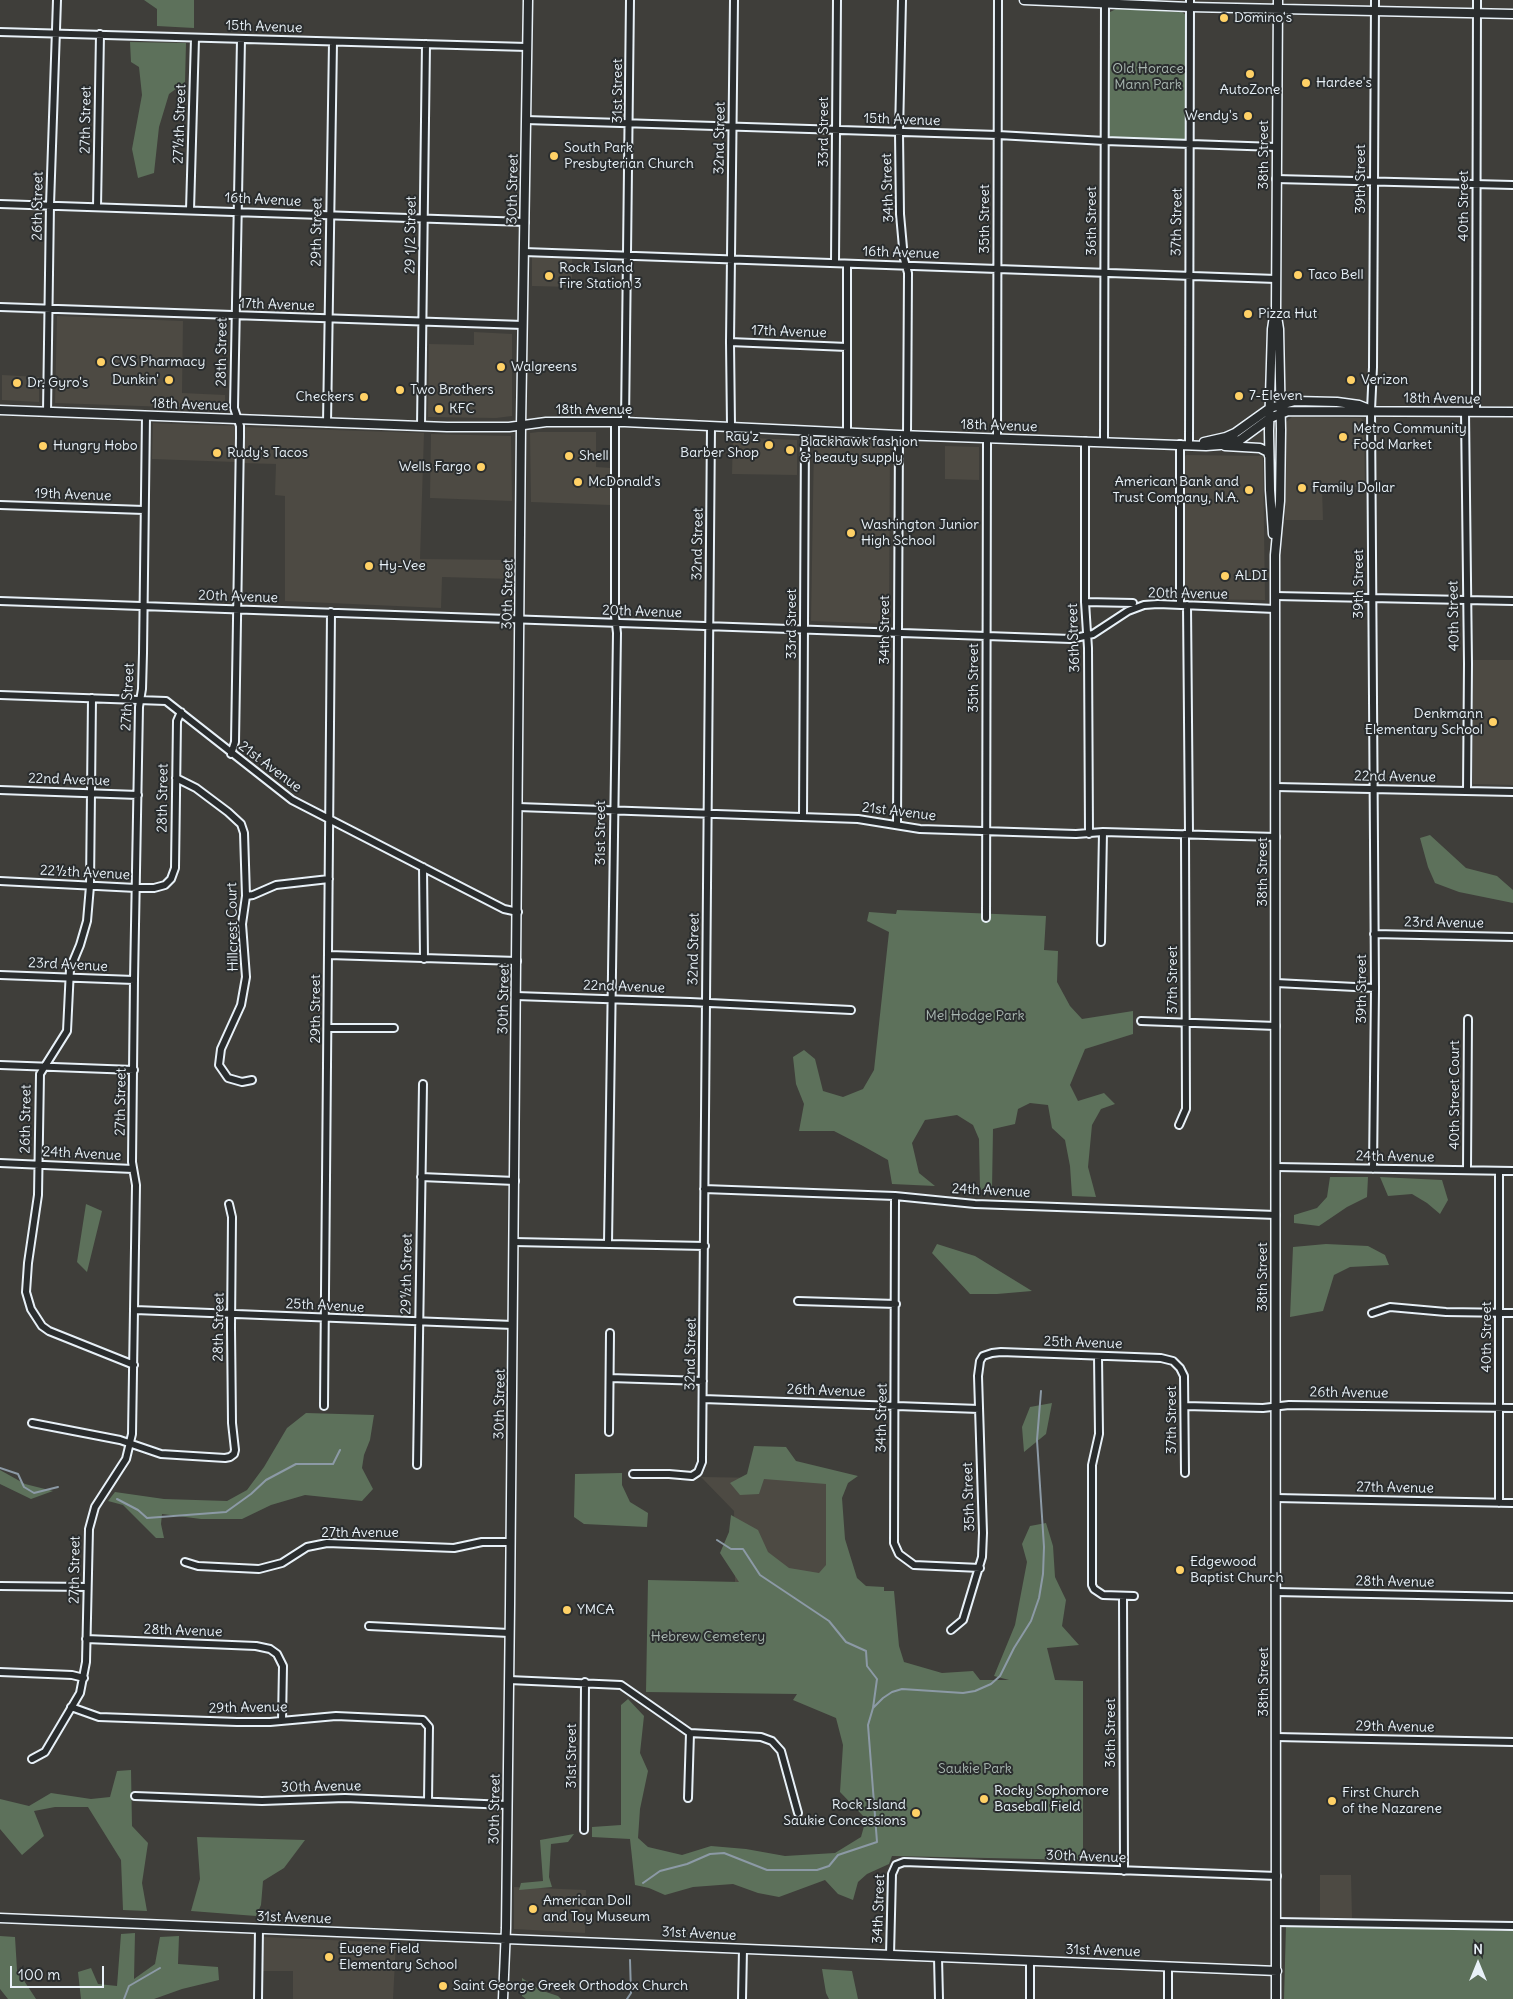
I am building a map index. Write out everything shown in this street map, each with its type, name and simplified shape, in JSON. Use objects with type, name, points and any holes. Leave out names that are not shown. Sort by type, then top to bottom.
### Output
[{"type":"street","name":"26th Street","points":[[47,412],[50,309],[50,205],[56,0]]},
{"type":"street","name":"30th Street","points":[[503,1999],[514,1325],[521,426],[528,0]]},
{"type":"street","name":"31st Street","points":[[625,422],[630,0]]},
{"type":"street","name":"32nd Street","points":[[731,426],[730,342],[734,0]]},
{"type":"street","name":"33rd Street","points":[[835,263],[837,0]]},
{"type":"street","name":"34th Street","points":[[897,826],[898,633],[908,273],[900,214],[899,133],[902,0]]},
{"type":"street","name":"35th Street","points":[[997,438],[998,0]]},
{"type":"street","points":[[1024,0],[1277,4],[1375,10],[1513,14]]},
{"type":"street","name":"39th Street","points":[[1373,1169],[1375,988],[1371,410],[1373,367],[1375,0]]},
{"type":"street","name":"40th Street","points":[[1476,412],[1477,0]]},
{"type":"street","name":"36th Street","points":[[1104,442],[1105,2]]},
{"type":"street","name":"37th Street","points":[[1188,445],[1191,144],[1190,3]]},
{"type":"street","name":"38th Street","points":[[1275,556],[1280,501],[1279,339],[1276,310],[1277,4]]},
{"type":"street","name":"15th Avenue","points":[[0,32],[527,47]]},
{"type":"street","name":"27th Street","points":[[97,207],[100,34]]},
{"type":"street","name":"27½th Street","points":[[190,210],[195,38]]},
{"type":"street","name":"28th Street","points":[[231,754],[235,742],[240,437],[238,419],[234,408],[241,39]]},
{"type":"street","name":"29th Street","points":[[327,422],[333,42]]},
{"type":"street","name":"29 1/2 Street","points":[[421,426],[426,44]]},
{"type":"street","name":"15th Avenue","points":[[526,120],[998,135],[1276,147]]},
{"type":"street","points":[[1276,179],[1513,185]]},
{"type":"street","name":"16th Avenue","points":[[0,204],[525,222]]},
{"type":"street","name":"16th Avenue","points":[[524,252],[1276,279]]},
{"type":"street","points":[[847,264],[847,432]]},
{"type":"street","name":"17th Avenue","points":[[0,307],[523,325]]},
{"type":"street","name":"38th Street","points":[[1276,310],[1272,330],[1269,457],[1275,556],[1276,1999]]},
{"type":"street","name":"17th Avenue","points":[[730,342],[847,346]]},
{"type":"street","name":"18th Avenue","points":[[1188,445],[1226,437],[1235,433],[1270,408],[1280,408],[1295,402],[1337,402],[1358,405],[1371,410],[1513,412]]},
{"type":"street","name":"18th Avenue","points":[[0,410],[421,426],[509,427],[546,422],[625,422],[903,435],[1220,445],[1240,440],[1270,418],[1280,408]]},
{"type":"street","name":"40th Street","points":[[1465,412],[1467,790]]},
{"type":"street","name":"27th Street","points":[[32,1759],[45,1752],[80,1693],[84,1678],[88,1587],[87,1552],[91,1519],[98,1503],[126,1459],[130,1443],[135,1310],[136,1185],[133,1169],[134,980],[144,606],[146,416]]},
{"type":"street","name":"31st Street","points":[[608,1244],[616,623],[615,422]]},
{"type":"street","name":"32nd Street","points":[[633,1474],[687,1476],[698,1472],[702,1462],[712,426]]},
{"type":"street","name":"33rd Street","points":[[803,817],[805,431]]},
{"type":"street","name":"35th Street","points":[[986,918],[987,438]]},
{"type":"street","name":"36th Street","points":[[1085,441],[1085,602],[1089,834]]},
{"type":"street","name":"37th Street","points":[[1179,1125],[1186,1109],[1187,834],[1180,444]]},
{"type":"street","points":[[1220,445],[1260,448],[1268,452],[1269,457]]},
{"type":"street","name":"19th Avenue","points":[[0,505],[144,510]]},
{"type":"street","points":[[1275,596],[1513,601]]},
{"type":"street","name":"20th Avenue","points":[[0,601],[1071,639],[1087,636],[1140,606],[1158,604],[1275,609]]},
{"type":"street","name":"20th Avenue","points":[[1085,602],[1133,603]]},
{"type":"street","name":"29th Street","points":[[324,1406],[331,612]]},
{"type":"street","name":"21st Avenue","points":[[0,695],[166,701],[284,795],[504,909],[518,912]]},
{"type":"street","name":"26th Street","points":[[92,698],[90,886],[87,921],[69,977],[67,1031],[39,1078],[38,1195],[26,1284],[27,1300],[42,1326],[58,1336],[134,1366]]},
{"type":"street","name":"28th Street","points":[[168,883],[175,868],[177,721],[181,712]]},
{"type":"street","name":"Hillcrest Court","points":[[176,778],[196,788],[241,824],[244,833],[246,896],[242,924],[246,971],[245,987],[241,1004],[221,1049],[219,1065],[228,1078],[242,1082],[252,1080]]},
{"type":"street","name":"22nd Avenue","points":[[1276,787],[1513,792]]},
{"type":"street","name":"22nd Avenue","points":[[0,790],[138,795]]},
{"type":"street","name":"21st Avenue","points":[[518,807],[858,819],[920,829],[1276,837]]},
{"type":"street","points":[[1101,942],[1103,832]]},
{"type":"street","points":[[423,867],[424,959]]},
{"type":"street","points":[[246,896],[276,886],[329,880]]},
{"type":"street","name":"22½th Avenue","points":[[0,881],[136,888],[154,888],[168,883]]},
{"type":"street","name":"23rd Avenue","points":[[1374,934],[1513,937]]},
{"type":"street","points":[[329,955],[517,962]]},
{"type":"street","name":"23rd Avenue","points":[[0,975],[134,980]]},
{"type":"street","points":[[1276,983],[1375,988]]},
{"type":"street","name":"22nd Avenue","points":[[516,996],[706,1002],[851,1010]]},
{"type":"street","name":"40th Street Court","points":[[1467,1170],[1468,1019]]},
{"type":"street","points":[[1141,1021],[1276,1026]]},
{"type":"street","points":[[328,1028],[394,1028]]},
{"type":"street","points":[[0,1065],[134,1070]]},
{"type":"street","name":"29½th Street","points":[[417,1466],[423,1084]]},
{"type":"street","name":"24th Avenue","points":[[0,1163],[133,1169]]},
{"type":"street","name":"24th Avenue","points":[[1276,1167],[1513,1171]]},
{"type":"street","name":"40th Street","points":[[1499,1171],[1499,1503]]},
{"type":"street","points":[[421,1177],[515,1181]]},
{"type":"street","name":"24th Avenue","points":[[704,1189],[895,1196],[975,1204],[1276,1215]]},
{"type":"street","name":"34th Street","points":[[895,1196],[894,1535],[896,1548],[905,1560],[914,1565],[980,1568]]},
{"type":"street","name":"28th Street","points":[[130,1443],[151,1451],[175,1456],[230,1458],[235,1450],[232,1423],[232,1217],[229,1204]]},
{"type":"street","points":[[514,1242],[704,1246]]},
{"type":"street","points":[[798,1301],[896,1304]]},
{"type":"street","points":[[1372,1313],[1390,1307],[1446,1312],[1513,1313]]},
{"type":"street","name":"25th Avenue","points":[[135,1310],[514,1325]]},
{"type":"street","points":[[609,1432],[610,1333]]},
{"type":"street","name":"25th Avenue","points":[[984,1356],[1001,1352],[1161,1358],[1172,1361],[1180,1368]]},
{"type":"street","name":"35th Street","points":[[951,1630],[963,1620],[980,1568],[983,1534],[979,1365],[984,1356]]},
{"type":"street","points":[[1098,1356],[1099,1424],[1098,1442],[1092,1466],[1092,1585],[1094,1589],[1104,1595],[1134,1596]]},
{"type":"street","name":"37th Street","points":[[1180,1368],[1184,1376],[1185,1473]]},
{"type":"street","points":[[610,1378],[703,1381]]},
{"type":"street","name":"26th Avenue","points":[[703,1399],[979,1408]]},
{"type":"street","name":"26th Avenue","points":[[1185,1406],[1276,1406],[1289,1404],[1513,1408]]},
{"type":"street","points":[[32,1423],[130,1443]]},
{"type":"street","name":"27th Avenue","points":[[1276,1498],[1513,1503]]},
{"type":"street","name":"27th Avenue","points":[[185,1562],[198,1566],[259,1569],[282,1562],[307,1548],[327,1542],[454,1548],[482,1542],[510,1542]]},
{"type":"street","points":[[0,1586],[88,1587]]},
{"type":"street","name":"28th Avenue","points":[[1276,1592],[1513,1597]]},
{"type":"street","name":"36th Street","points":[[1123,1596],[1124,1871]]},
{"type":"street","points":[[369,1626],[510,1633]]},
{"type":"street","name":"28th Avenue","points":[[86,1639],[270,1648],[277,1654],[283,1666],[282,1721]]},
{"type":"street","points":[[0,1672],[72,1675],[84,1678]]},
{"type":"street","points":[[509,1680],[621,1685],[690,1733],[761,1737],[772,1741],[781,1751],[798,1813]]},
{"type":"street","name":"31st Street","points":[[584,1830],[585,1682]]},
{"type":"street","name":"29th Avenue","points":[[71,1707],[99,1717],[237,1722],[282,1721],[336,1716],[426,1721],[430,1732],[428,1801]]},
{"type":"street","points":[[688,1798],[690,1733]]},
{"type":"street","name":"29th Avenue","points":[[1276,1737],[1513,1742]]},
{"type":"street","name":"30th Avenue","points":[[135,1796],[238,1800],[345,1798],[507,1805]]},
{"type":"street","name":"30th Avenue","points":[[896,1865],[910,1861],[1276,1876]]},
{"type":"street","name":"34th Street","points":[[890,1955],[892,1874],[896,1865]]},
{"type":"street","name":"31st Avenue","points":[[0,1918],[1277,1971]]},
{"type":"street","points":[[1276,1922],[1513,1926]]},
{"type":"street","points":[[258,1999],[259,1928]]},
{"type":"street","points":[[742,1999],[743,1949]]},
{"type":"street","points":[[938,1957],[939,1999]]},
{"type":"street","points":[[1030,1961],[1030,1999]]},
{"type":"street","points":[[1168,1966],[1168,1999]]},
{"type":"shaded area","points":[[532,256],[572,257],[572,287],[532,286]]},
{"type":"shaded area","points":[[57,316],[183,321],[182,393],[225,395],[225,409],[55,403]]},
{"type":"shaded area","points":[[474,332],[512,334],[512,416],[496,418],[428,417],[429,344],[474,345]]},
{"type":"shaded area","points":[[2,375],[39,377],[39,402],[2,400]]},
{"type":"shaded area","points":[[1292,417],[1361,418],[1364,421],[1365,487],[1322,487],[1323,520],[1285,520],[1286,422]]},
{"type":"shaded area","points":[[153,423],[236,426],[235,462],[152,459]]},
{"type":"shaded area","points":[[243,427],[424,433],[420,559],[511,560],[512,579],[442,577],[441,608],[285,601],[285,496],[275,495],[276,464],[241,463]]},
{"type":"shaded area","points":[[596,432],[596,467],[611,468],[610,505],[531,502],[530,433]]},
{"type":"shaded area","points":[[431,434],[511,436],[512,501],[430,498]]},
{"type":"shaded area","points":[[733,437],[797,440],[797,475],[732,474]]},
{"type":"shaded area","name":"Washington Junior High School","points":[[814,441],[890,444],[889,624],[811,621]]},
{"type":"shaded area","points":[[945,446],[979,447],[979,480],[945,479]]},
{"type":"shaded area","points":[[1186,455],[1263,456],[1265,600],[1187,599],[1184,594],[1183,459]]},
{"type":"shaded area","name":"Denkmann Elementary School","points":[[1473,660],[1513,660],[1513,785],[1473,784]]},
{"type":"shaded area","points":[[701,1477],[830,1479],[827,1585],[735,1582],[734,1511]]},
{"type":"shaded area","points":[[1320,1875],[1351,1875],[1352,1918],[1320,1918]]},
{"type":"shaded area","points":[[514,1887],[586,1890],[585,1933],[514,1929]]},
{"type":"shaded area","name":"Eugene Field Elementary School","points":[[264,1937],[396,1943],[393,1999],[293,1999],[293,1971],[263,1971]]},
{"type":"green space","points":[[144,0],[194,0],[194,28],[157,26],[157,9]]},
{"type":"green space","name":"Old Horace Mann Park","points":[[1116,9],[1182,12],[1187,16],[1187,136],[1184,140],[1112,138],[1109,136],[1109,15],[1110,12]]},
{"type":"green space","points":[[130,42],[186,43],[185,82],[169,94],[159,127],[154,173],[138,178],[132,149],[142,95],[139,67],[131,62]]},
{"type":"green space","points":[[1430,835],[1466,868],[1497,876],[1513,890],[1513,903],[1459,892],[1435,883],[1428,867],[1420,838]]},
{"type":"green space","name":"Mel Hodge Park","points":[[897,910],[1046,916],[1044,950],[1058,951],[1057,982],[1070,1006],[1082,1019],[1133,1011],[1133,1034],[1085,1049],[1070,1085],[1078,1101],[1104,1093],[1115,1104],[1101,1109],[1092,1125],[1088,1167],[1096,1197],[1072,1196],[1070,1166],[1065,1140],[1052,1128],[1048,1105],[1030,1103],[1018,1109],[1015,1124],[993,1129],[992,1189],[980,1190],[979,1139],[973,1125],[957,1115],[925,1120],[912,1143],[919,1173],[935,1186],[892,1184],[888,1160],[834,1131],[799,1131],[804,1104],[796,1084],[793,1057],[804,1050],[815,1059],[823,1091],[843,1097],[863,1089],[874,1070],[889,932],[867,921],[869,912],[896,914]]},
{"type":"green space","points":[[1330,1177],[1368,1177],[1367,1197],[1347,1207],[1319,1226],[1294,1223],[1294,1215],[1317,1208],[1327,1197]]},
{"type":"green space","points":[[1380,1177],[1442,1180],[1448,1200],[1440,1214],[1412,1194],[1388,1196]]},
{"type":"green space","points":[[86,1204],[102,1211],[87,1272],[77,1262]]},
{"type":"green space","points":[[937,1244],[975,1256],[1032,1291],[970,1294],[932,1253]]},
{"type":"green space","points":[[1326,1244],[1368,1246],[1385,1255],[1389,1265],[1350,1267],[1334,1275],[1323,1311],[1290,1317],[1293,1247]]},
{"type":"green space","points":[[1052,1403],[1046,1434],[1024,1452],[1022,1427],[1030,1407]]},
{"type":"green space","points":[[306,1413],[374,1415],[370,1440],[364,1455],[362,1468],[373,1489],[362,1501],[305,1495],[271,1505],[242,1519],[201,1519],[162,1514],[161,1524],[164,1538],[156,1538],[123,1505],[108,1501],[115,1492],[164,1499],[227,1501],[247,1490],[264,1467],[287,1428]]},
{"type":"green space","points":[[754,1446],[786,1447],[796,1461],[858,1476],[848,1483],[842,1498],[845,1539],[857,1578],[866,1586],[884,1587],[884,1591],[894,1591],[899,1646],[904,1662],[942,1673],[973,1671],[980,1680],[1009,1680],[994,1676],[1015,1625],[1027,1562],[1022,1544],[1030,1526],[1046,1523],[1053,1546],[1055,1577],[1066,1600],[1062,1626],[1079,1645],[1047,1648],[1055,1680],[1083,1681],[1083,1860],[892,1856],[889,1864],[867,1874],[858,1882],[853,1900],[838,1894],[825,1880],[779,1897],[758,1893],[733,1884],[693,1887],[665,1895],[649,1888],[635,1885],[630,1839],[592,1837],[592,1827],[621,1825],[621,1705],[628,1699],[644,1716],[640,1753],[648,1771],[640,1809],[638,1838],[648,1847],[682,1855],[711,1846],[746,1849],[785,1856],[835,1853],[861,1837],[866,1819],[840,1792],[843,1745],[836,1718],[793,1700],[797,1694],[646,1692],[648,1580],[739,1582],[720,1553],[729,1532],[731,1515],[758,1530],[768,1552],[789,1568],[819,1573],[826,1565],[826,1484],[764,1479],[759,1494],[740,1495],[730,1483],[747,1474]]},
{"type":"green space","points":[[0,1470],[25,1484],[53,1491],[31,1499],[0,1484]]},
{"type":"green space","points":[[622,1473],[622,1485],[630,1502],[648,1513],[647,1527],[584,1524],[574,1517],[575,1474]]},
{"type":"green space","points":[[131,1770],[132,1826],[148,1843],[142,1883],[147,1911],[123,1910],[121,1860],[88,1807],[55,1807],[34,1811],[44,1836],[22,1855],[0,1829],[0,1799],[29,1806],[51,1793],[91,1799],[110,1797],[117,1771]]},
{"type":"green space","points":[[574,1834],[568,1842],[551,1844],[549,1877],[552,1887],[519,1890],[521,1883],[543,1881],[540,1840]]},
{"type":"green space","points":[[197,1837],[305,1840],[284,1868],[263,1881],[261,1905],[256,1916],[191,1911],[200,1879]]},
{"type":"green space","points":[[1286,1925],[1513,1931],[1513,1999],[1284,1999]]},
{"type":"green space","points":[[135,1933],[134,1979],[155,1964],[160,1937],[179,1936],[178,1964],[218,1967],[219,1980],[182,1989],[154,1999],[81,1999],[78,1972],[91,1968],[98,1984],[117,1986],[121,1934]]},
{"type":"green space","points":[[0,1936],[15,1937],[17,1970],[36,1999],[8,1999],[0,1989]]},
{"type":"green space","points":[[822,1969],[852,1971],[858,1999],[829,1999],[826,1993]]},
{"type":"green space","points":[[522,1978],[540,1990],[558,1996],[561,1999],[526,1999],[522,1996]]},
{"type":"waterway","points":[[643,1883],[660,1871],[687,1864],[710,1854],[724,1853],[767,1870],[817,1870],[829,1866],[838,1855],[877,1842],[868,1725],[873,1708],[892,1692],[902,1689],[963,1693],[975,1691],[991,1684],[1000,1676],[1014,1648],[1031,1621],[1039,1598],[1043,1574],[1044,1547],[1037,1440],[1041,1391]]},
{"type":"waterway","points":[[117,1499],[138,1510],[147,1518],[226,1512],[251,1494],[266,1480],[296,1464],[333,1464],[340,1450]]},
{"type":"waterway","points":[[0,1468],[18,1474],[24,1487],[34,1493],[58,1487]]},
{"type":"waterway","points":[[717,1540],[731,1549],[743,1549],[760,1575],[829,1621],[846,1642],[866,1651],[867,1666],[877,1679],[873,1708]]},
{"type":"waterway","points":[[627,1999],[631,1993],[630,1960]]},
{"type":"waterway","points":[[124,1999],[129,1986],[160,1968]]},
{"type":"place","name":"Domino's","points":[[1224,18]]},
{"type":"place","name":"AutoZone","points":[[1250,74]]},
{"type":"place","name":"Hardee's","points":[[1306,83]]},
{"type":"place","name":"Wendy's","points":[[1248,116]]},
{"type":"place","name":"South Park Presbyterian Church","points":[[554,156]]},
{"type":"place","name":"Taco Bell","points":[[1298,275]]},
{"type":"place","name":"Rock Island Fire Station 3","points":[[549,276]]},
{"type":"place","name":"Pizza Hut","points":[[1248,314]]},
{"type":"place","name":"CVS Pharmacy","points":[[101,362]]},
{"type":"place","name":"Walgreens","points":[[501,367]]},
{"type":"place","name":"Dunkin'","points":[[169,380]]},
{"type":"place","name":"Verizon","points":[[1351,380]]},
{"type":"place","name":"Dr. Gyro's","points":[[17,383]]},
{"type":"place","name":"Two Brothers","points":[[400,390]]},
{"type":"place","name":"7-Eleven","points":[[1239,396]]},
{"type":"place","name":"Checkers","points":[[364,397]]},
{"type":"place","name":"KFC","points":[[439,409]]},
{"type":"place","name":"Metro Community Food Market","points":[[1343,437]]},
{"type":"place","name":"Ray'z Barber Shop","points":[[769,445]]},
{"type":"place","name":"Hungry Hobo","points":[[43,446]]},
{"type":"place","name":"Blackhawk fashion & beauty supply","points":[[790,450]]},
{"type":"place","name":"Rudy's Tacos","points":[[217,453]]},
{"type":"place","name":"Shell","points":[[569,456]]},
{"type":"place","name":"Wells Fargo","points":[[481,467]]},
{"type":"place","name":"McDonald's","points":[[578,482]]},
{"type":"place","name":"Family Dollar","points":[[1302,488]]},
{"type":"place","name":"American Bank and Trust Company, N.A.","points":[[1249,490]]},
{"type":"place","name":"Washington Junior High School","points":[[851,533]]},
{"type":"place","name":"Hy-Vee","points":[[369,566]]},
{"type":"place","name":"ALDI","points":[[1225,576]]},
{"type":"place","name":"Denkmann Elementary School","points":[[1493,722]]},
{"type":"place","name":"Edgewood Baptist Church","points":[[1180,1570]]},
{"type":"place","name":"YMCA","points":[[567,1610]]},
{"type":"place","name":"Rocky Sophomore Baseball Field","points":[[984,1799]]},
{"type":"place","name":"First Church of the Nazarene","points":[[1332,1801]]},
{"type":"place","name":"Rock Island Saukie Concessions","points":[[916,1813]]},
{"type":"place","name":"American Doll and Toy Museum","points":[[533,1909]]},
{"type":"place","name":"Eugene Field Elementary School","points":[[329,1957]]},
{"type":"place","name":"Saint George Greek Orthodox Church","points":[[443,1986]]},
{"type":"park label","name":"Hebrew Cemetery","points":[[708,1637]]},
{"type":"park label","name":"Saukie Park","points":[[975,1769]]}]
